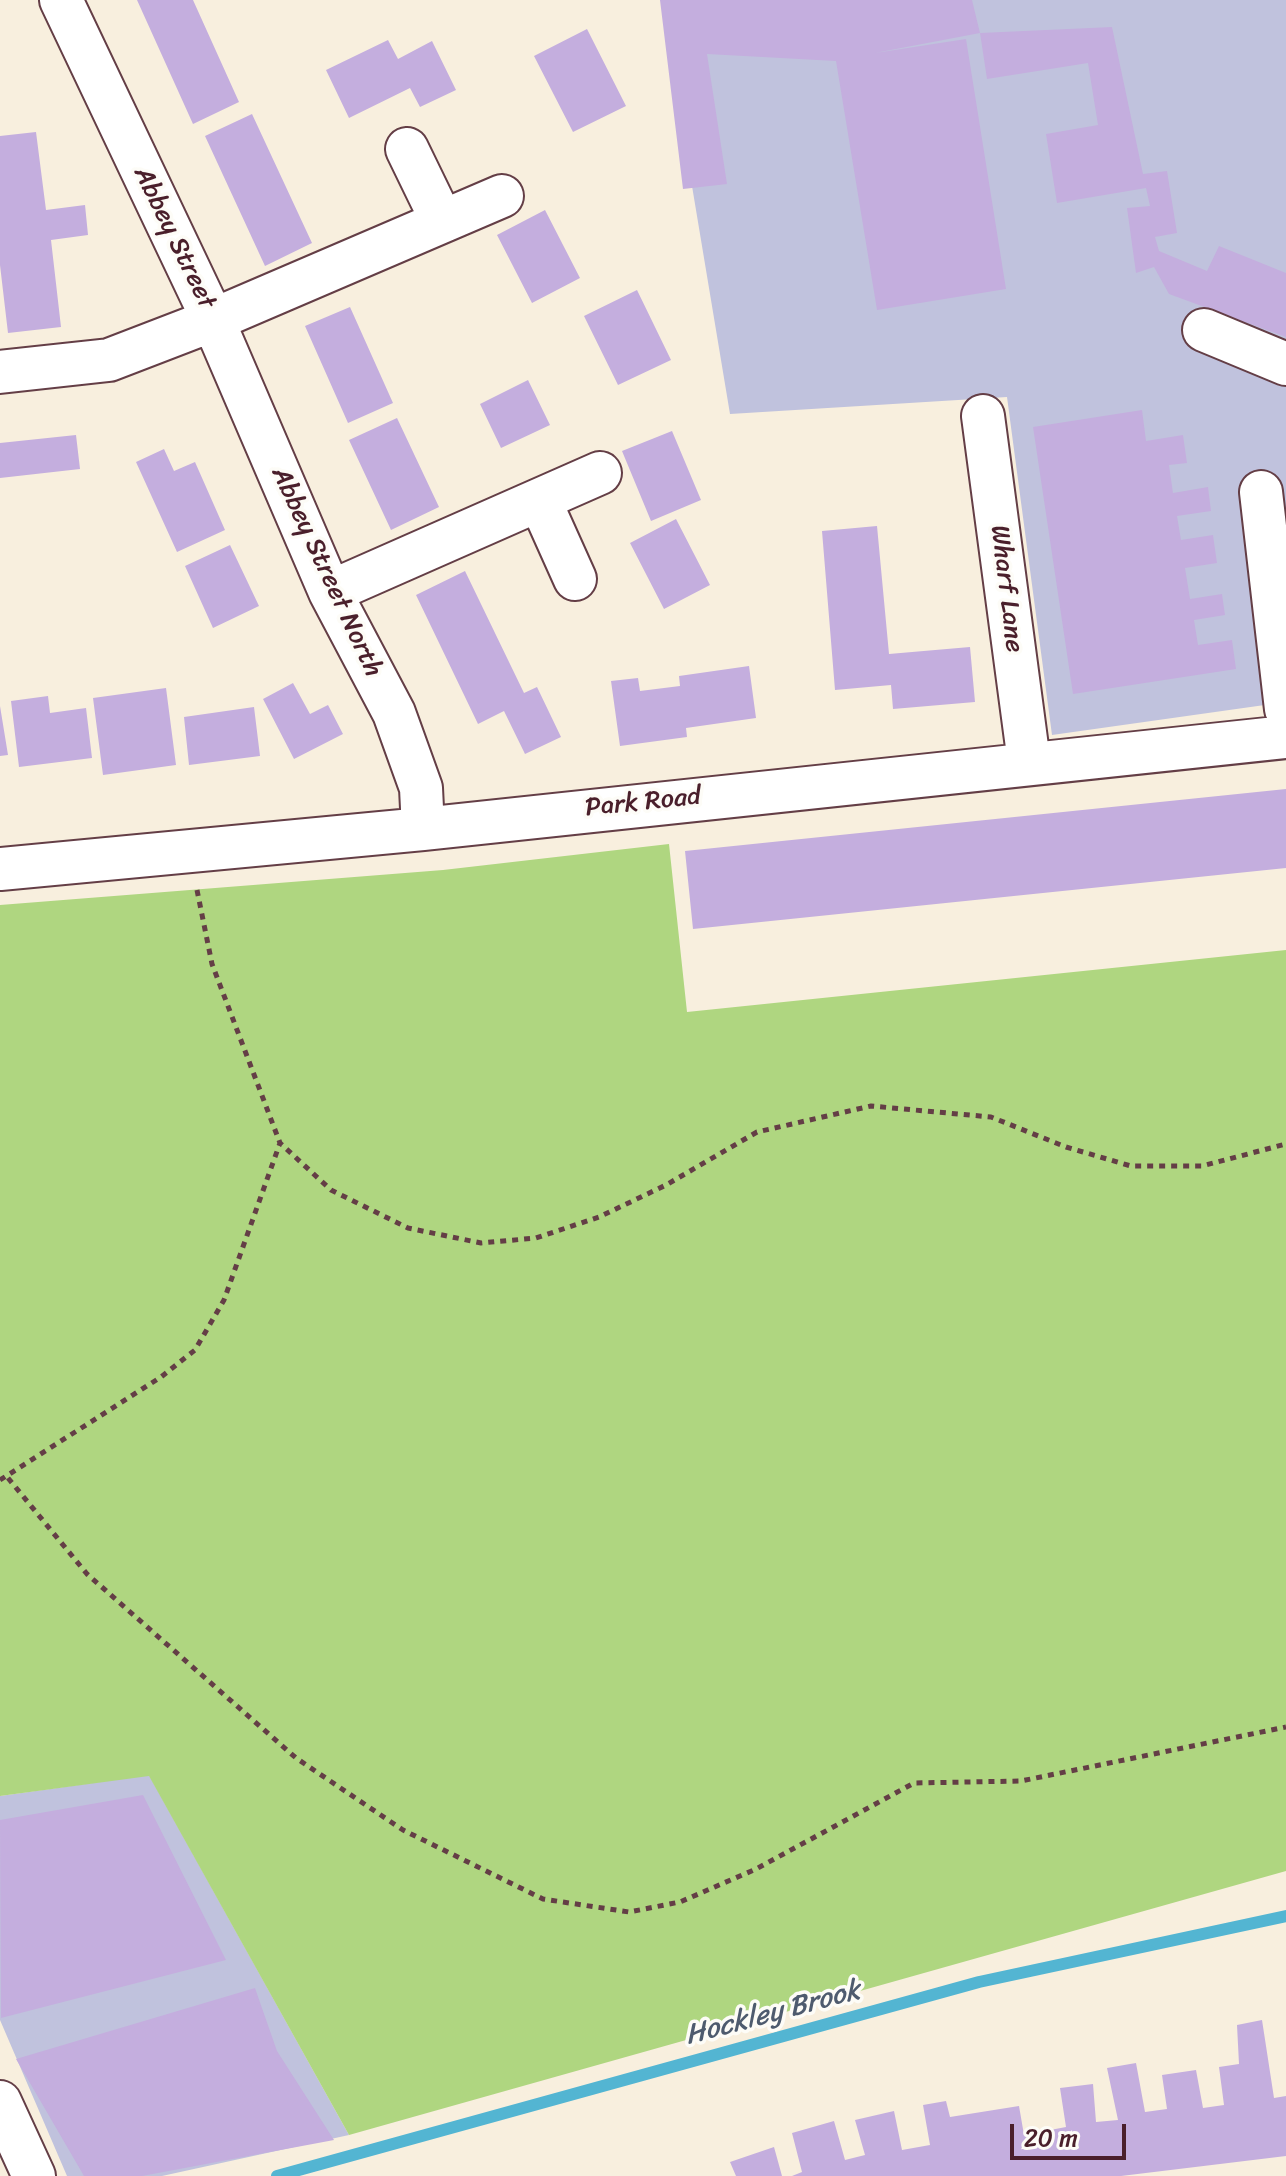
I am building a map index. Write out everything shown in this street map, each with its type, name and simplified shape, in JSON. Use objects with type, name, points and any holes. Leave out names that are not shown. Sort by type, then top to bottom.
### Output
[{"type":"street","name":"Abbey Street","points":[[0,372],[109,360],[213,320],[61,0]]},
{"type":"street","points":[[407,149],[441,219]]},
{"type":"street","points":[[213,320],[441,219],[502,196]]},
{"type":"street","name":"Abbey Street North","points":[[213,320],[330,592],[394,713],[421,788],[423,829]]},
{"type":"street","points":[[1204,330],[1286,364]]},
{"type":"street","name":"Wharf Lane","points":[[983,416],[1029,762]]},
{"type":"street","points":[[330,592],[600,473]]},
{"type":"street","points":[[1261,492],[1277,556],[1286,709]]},
{"type":"street","points":[[540,501],[575,579]]},
{"type":"street","name":"Park Road","points":[[0,869],[423,829],[1286,737]]},
{"type":"street","points":[[0,2102],[34,2176]]},
{"type":"path","points":[[189,850],[212,964],[280,1143],[331,1190],[408,1228],[481,1243],[536,1238],[599,1217],[666,1185],[757,1132],[871,1106],[991,1117],[1066,1147],[1131,1166],[1202,1166],[1286,1144]]},
{"type":"path","points":[[0,1480],[8,1478],[161,1377],[195,1350],[224,1300],[280,1143]]},
{"type":"path","points":[[8,1478],[87,1574],[296,1758],[403,1830],[543,1899],[629,1912],[680,1902],[756,1869],[914,1783],[1021,1781],[1286,1727]]},
{"type":"shaded area","points":[[661,0],[1286,0],[1286,702],[1052,735],[1007,397],[730,414]]},
{"type":"shaded area","points":[[149,1775],[349,2135],[162,2176],[67,2176],[0,2020],[0,1796]]},
{"type":"green space","points":[[669,844],[687,1012],[1286,950],[1286,1871],[349,2135],[149,1776],[0,1796],[0,905],[443,870]]},
{"type":"building","points":[[137,0],[193,0],[239,102],[193,124]]},
{"type":"building","points":[[660,0],[972,0],[980,33],[875,53],[966,39],[1006,289],[877,310],[836,61],[707,54],[727,184],[683,189]]},
{"type":"building","points":[[1112,27],[1143,174],[1167,171],[1177,233],[1155,237],[1159,251],[1207,271],[1219,246],[1286,273],[1286,337],[1169,294],[1154,267],[1136,273],[1127,208],[1150,206],[1146,188],[1057,203],[1046,134],[1098,125],[1088,63],[987,79],[980,33]]},
{"type":"building","points":[[587,29],[626,106],[573,132],[534,56]]},
{"type":"building","points":[[388,40],[398,59],[432,41],[456,90],[420,107],[410,88],[349,118],[326,70]]},
{"type":"building","points":[[252,114],[312,243],[265,266],[205,136]]},
{"type":"building","points":[[36,132],[46,210],[85,205],[88,235],[51,240],[61,327],[8,333],[0,265],[0,136]]},
{"type":"building","points":[[545,210],[580,278],[532,303],[497,235]]},
{"type":"building","points":[[637,290],[671,360],[618,385],[584,316]]},
{"type":"building","points":[[350,307],[393,403],[348,423],[305,326]]},
{"type":"building","points":[[528,380],[550,425],[501,448],[480,404]]},
{"type":"building","points":[[1142,410],[1146,441],[1183,435],[1187,463],[1169,465],[1173,493],[1208,487],[1211,511],[1177,516],[1181,540],[1213,535],[1217,563],[1185,568],[1190,599],[1222,594],[1225,615],[1194,620],[1198,645],[1232,640],[1236,669],[1073,694],[1033,427]]},
{"type":"building","points":[[397,418],[439,507],[391,530],[349,440]]},
{"type":"building","points":[[672,431],[701,500],[651,521],[622,451]]},
{"type":"building","points":[[76,435],[80,469],[0,478],[0,443]]},
{"type":"building","points":[[164,449],[174,471],[195,462],[225,530],[177,552],[136,462]]},
{"type":"building","points":[[676,519],[710,585],[664,609],[630,543]]},
{"type":"building","points":[[877,526],[889,654],[970,647],[975,702],[893,709],[891,685],[835,690],[822,531]]},
{"type":"building","points":[[230,545],[259,606],[213,628],[185,566]]},
{"type":"building","points":[[465,571],[524,693],[537,687],[561,737],[525,754],[504,711],[478,724],[416,595]]},
{"type":"building","points":[[749,666],[756,718],[686,728],[687,737],[620,746],[611,681],[638,678],[640,691],[680,686],[679,676]]},
{"type":"building","points":[[293,683],[310,714],[328,705],[343,734],[294,759],[263,699]]},
{"type":"building","points":[[166,688],[176,765],[103,775],[93,698]]},
{"type":"building","points":[[48,696],[50,713],[86,708],[92,758],[19,767],[11,701]]},
{"type":"building","points":[[0,706],[8,755],[0,756]]},
{"type":"building","points":[[254,707],[260,756],[189,765],[184,717]]},
{"type":"building","points":[[1286,789],[1286,868],[693,929],[685,851]]},
{"type":"building","points":[[143,1795],[226,1960],[1,2018],[0,1820]]},
{"type":"building","points":[[255,1988],[277,2051],[334,2140],[142,2176],[84,2176],[16,2059]]},
{"type":"building","points":[[1262,2020],[1274,2098],[1286,2096],[1286,2156],[1121,2176],[792,2176],[802,2172],[792,2133],[834,2121],[845,2160],[865,2155],[855,2120],[894,2111],[902,2150],[930,2145],[923,2105],[946,2101],[950,2117],[1019,2106],[1024,2135],[1066,2127],[1060,2088],[1093,2084],[1096,2122],[1118,2120],[1107,2068],[1136,2063],[1145,2112],[1167,2109],[1162,2075],[1196,2070],[1203,2108],[1224,2105],[1219,2067],[1239,2064],[1237,2025]]},
{"type":"building","points":[[774,2147],[782,2176],[736,2176],[730,2162]]},
{"type":"waterway","name":"Hockley Brook","points":[[277,2176],[979,1982],[1286,1916]]}]
